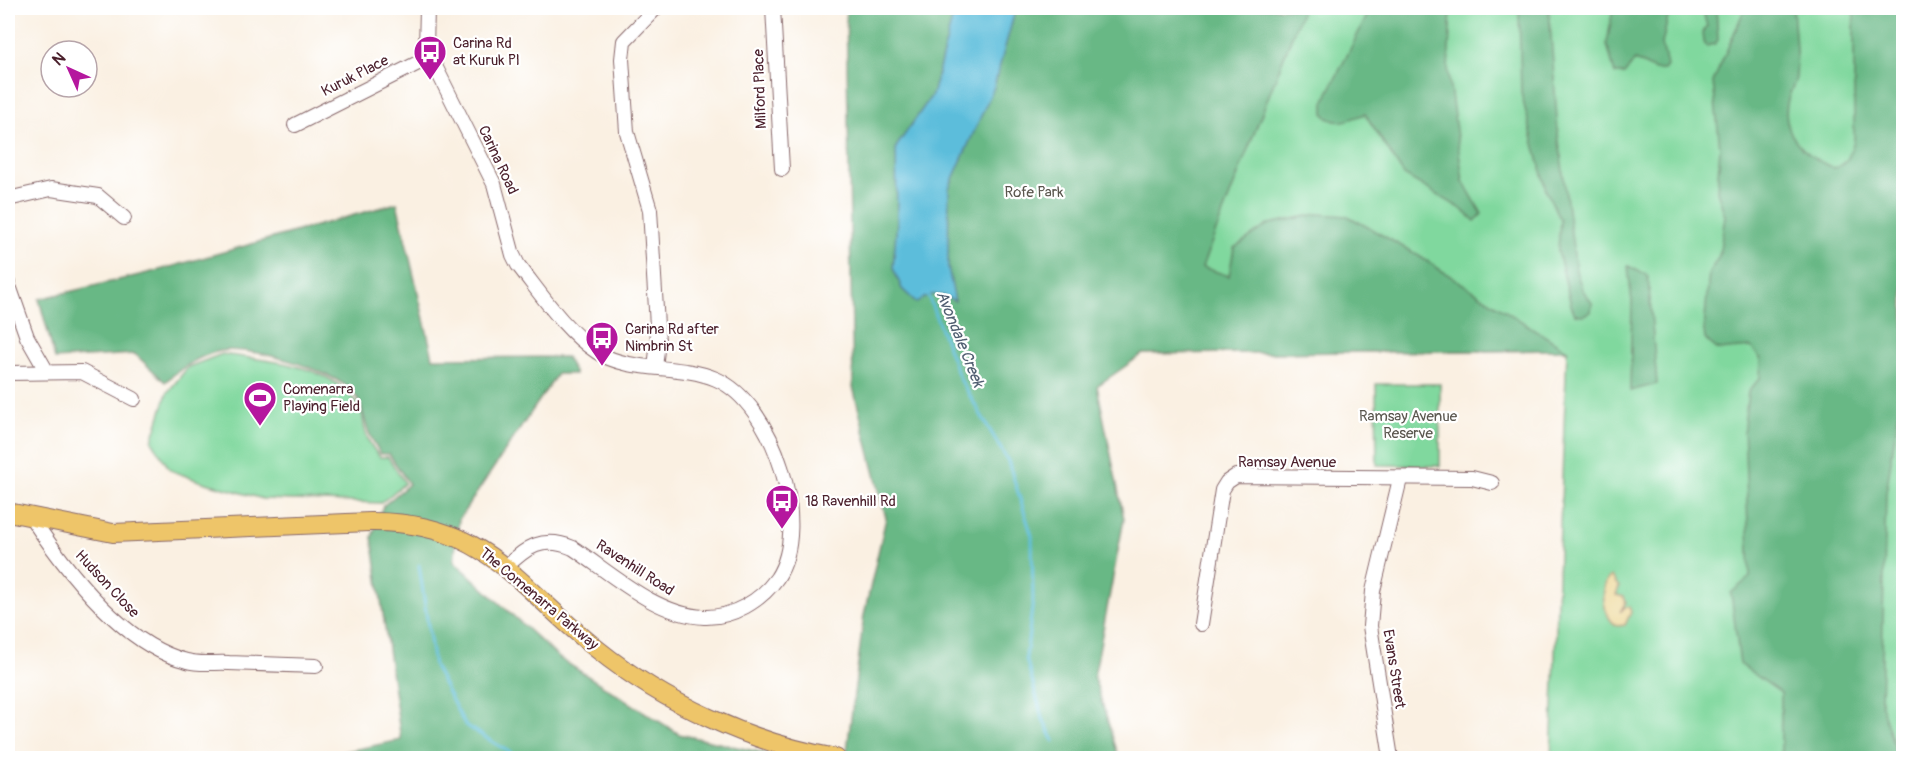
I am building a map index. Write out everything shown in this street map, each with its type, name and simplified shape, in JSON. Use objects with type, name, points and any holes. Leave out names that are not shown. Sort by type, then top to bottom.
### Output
[{"type":"main road","name":"The Comenarra Parkway","points":[[8,512],[82,528],[136,533],[370,522],[413,523],[464,540],[506,568],[597,649],[660,691],[738,730],[777,745],[836,759]]},
{"type":"street","name":"Carina Road","points":[[427,8],[425,36],[430,57],[494,184],[513,255],[537,290],[585,344]]},
{"type":"street","points":[[655,368],[657,342],[650,210],[627,132],[622,59],[624,41],[656,8]]},
{"type":"street","name":"Milford Place","points":[[773,8],[782,169]]},
{"type":"street","name":"Kuruk Place","points":[[295,125],[430,57]]},
{"type":"street","points":[[8,199],[51,189],[98,196],[124,218]]},
{"type":"street","points":[[8,283],[27,337],[47,372]]},
{"type":"street","name":"Ravenhill Road","points":[[506,568],[523,550],[532,545],[542,542],[562,544],[573,548],[670,610],[707,617],[744,607],[772,585],[789,552],[792,532],[783,477],[764,431],[742,399],[716,380],[616,361],[585,344]]},
{"type":"street","points":[[8,373],[90,374],[134,399]]},
{"type":"street","name":"Ramsay Avenue","points":[[1201,624],[1222,490],[1227,482],[1236,476],[1472,478],[1492,483]]},
{"type":"street","name":"Evans Street","points":[[1391,759],[1370,626],[1373,591],[1400,479]]},
{"type":"street","name":"Hudson Close","points":[[31,517],[50,546],[111,616],[145,644],[166,656],[190,662],[316,666]]},
{"type":"green space","name":"Rofe Park","points":[[846,8],[1303,8],[1202,267],[1229,276],[1234,248],[1269,224],[1317,214],[1348,216],[1414,253],[1567,350],[1143,354],[1097,386],[1124,519],[1094,677],[1119,758],[846,758],[864,615],[886,518],[853,387]]},
{"type":"green space","points":[[847,8],[1903,8],[1903,758],[1551,758],[1567,350],[853,356]]},
{"type":"green space","points":[[1371,8],[1451,8],[1448,72],[1463,181],[1482,214],[1475,221],[1460,208],[1404,175],[1365,114],[1349,120],[1333,121],[1324,114],[1324,103],[1328,93]]},
{"type":"green space","points":[[1519,8],[1549,8],[1558,133],[1576,271],[1582,289],[1592,303],[1591,312],[1583,315],[1575,314],[1571,305],[1558,251],[1560,220],[1546,190],[1521,93]]},
{"type":"green space","points":[[1613,8],[1670,8],[1662,44],[1667,66],[1664,70],[1655,70],[1635,60],[1624,74],[1615,74],[1607,44]]},
{"type":"green space","points":[[1702,8],[1716,8],[1718,40],[1715,44],[1706,46],[1703,42],[1702,32],[1707,26]]},
{"type":"green space","points":[[1745,8],[1793,8],[1796,69],[1795,80],[1788,99],[1787,123],[1791,133],[1804,150],[1834,168],[1850,155],[1854,141],[1854,8],[1903,8],[1904,378],[1886,493],[1881,705],[1898,758],[1781,758],[1781,693],[1740,664],[1731,593],[1750,577],[1744,426],[1748,392],[1760,378],[1761,359],[1751,347],[1718,350],[1705,339],[1704,330],[1709,273],[1719,256],[1725,216],[1717,191],[1720,148],[1713,82]]},
{"type":"green space","points":[[397,203],[433,358],[566,357],[575,374],[557,374],[459,519],[454,561],[559,658],[679,734],[785,758],[314,758],[401,740],[372,537],[383,506],[409,484],[389,454],[380,454],[369,433],[356,396],[341,383],[326,375],[289,361],[234,350],[213,353],[198,359],[165,382],[135,354],[55,359],[39,299],[156,271]]},
{"type":"green space","points":[[1628,266],[1648,276],[1657,384],[1630,391],[1632,302]]},
{"type":"green space","name":"Comenarra Playing Field","points":[[222,354],[280,362],[318,373],[335,382],[350,394],[361,410],[364,427],[373,449],[380,457],[388,457],[405,483],[381,503],[263,499],[199,481],[170,470],[152,441],[167,393],[188,367]]},
{"type":"green space","name":"Ramsay Avenue Reserve","points":[[1376,384],[1440,384],[1440,466],[1377,465]]},
{"type":"sand","points":[[1611,576],[1619,587],[1616,595],[1624,597],[1626,602],[1620,612],[1625,607],[1629,607],[1631,612],[1625,625],[1618,626],[1606,610],[1604,587]]},
{"type":"water","points":[[955,8],[1016,8],[994,87],[949,188],[948,267],[955,301],[936,294],[927,296],[917,303],[902,289],[893,268],[897,221],[896,147],[932,95]]},
{"type":"waterway","name":"Avondale Creek","points":[[927,293],[960,379],[1008,461],[1032,536],[1033,600],[1026,658],[1042,717],[1054,741]]},
{"type":"waterway","points":[[419,565],[434,666],[465,725],[519,758]]},
{"type":"place","name":"Carina Rd at Kuruk Pl","points":[[430,81]]},
{"type":"place","name":"Carina Rd after Nimbrin St","points":[[602,367]]},
{"type":"place","name":"Comenarra Playing Field","points":[[260,427]]},
{"type":"place","name":"18 Ravenhill Rd","points":[[782,530]]}]
